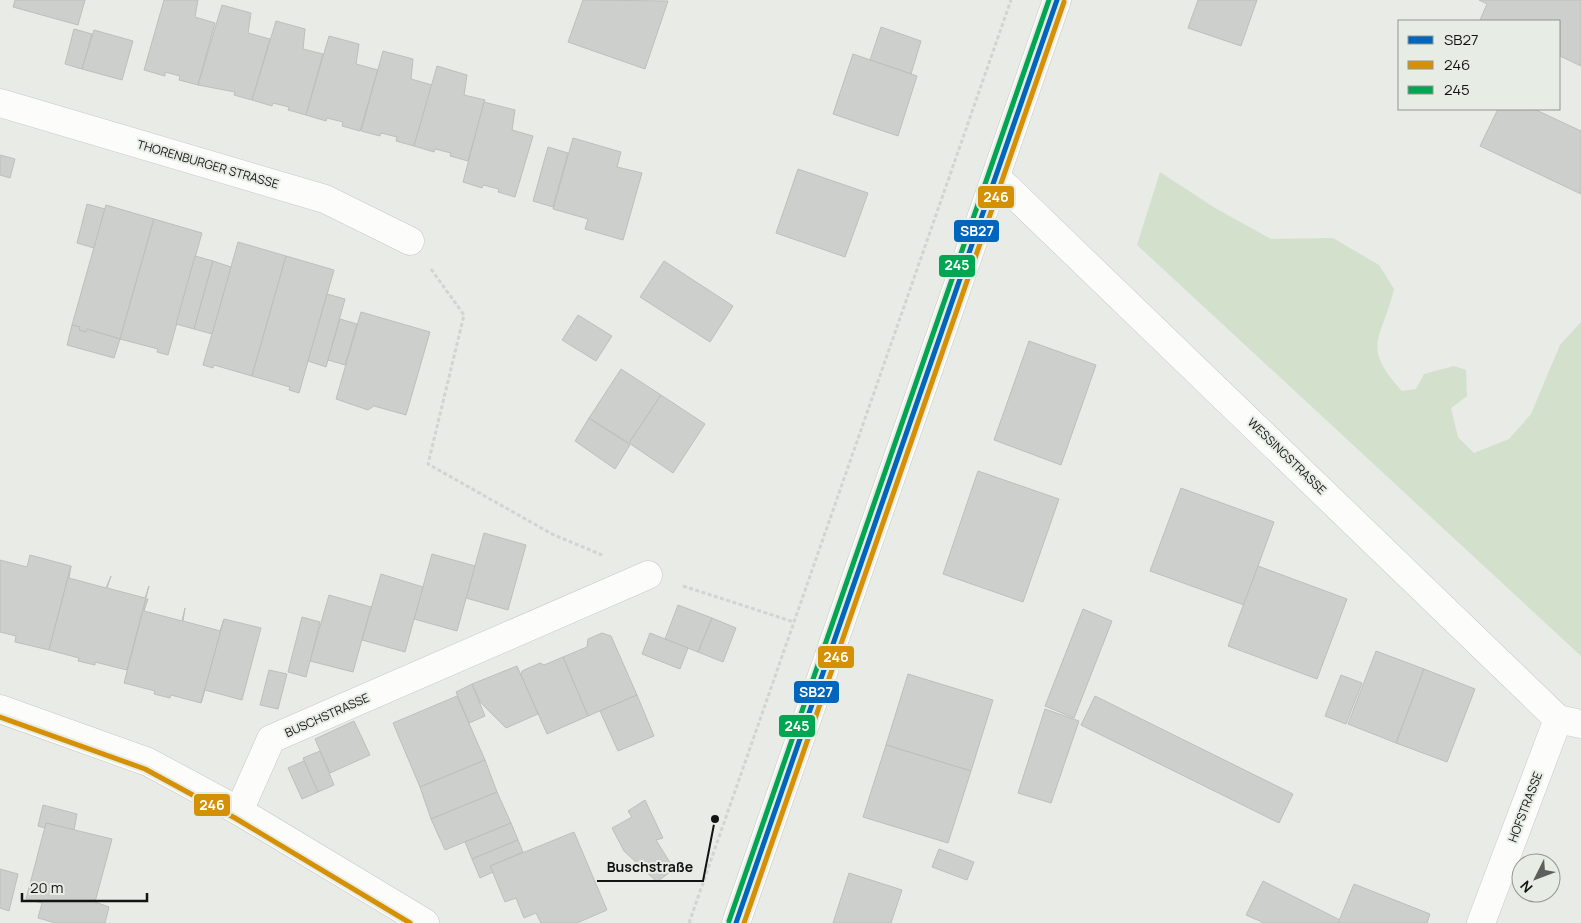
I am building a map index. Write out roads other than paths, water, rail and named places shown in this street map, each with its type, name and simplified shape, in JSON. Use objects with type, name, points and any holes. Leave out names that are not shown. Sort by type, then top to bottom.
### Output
[{"type":"street","points":[[736,923],[997,178],[1057,0]]},
{"type":"street","name":"THORENBURGER STRASSE","points":[[0,103],[325,199],[410,241]]},
{"type":"street","name":"WESSINGSTRASSE","points":[[997,178],[1569,721]]},
{"type":"street","name":"BUSCHSTRASSE","points":[[238,811],[271,739],[648,575]]},
{"type":"street","points":[[0,709],[148,762],[238,811],[410,919]]},
{"type":"street","name":"HOFSTRASSE","points":[[1481,923],[1569,721]]},
{"type":"place","name":"Buschstraße","points":[[715,819]]}]
